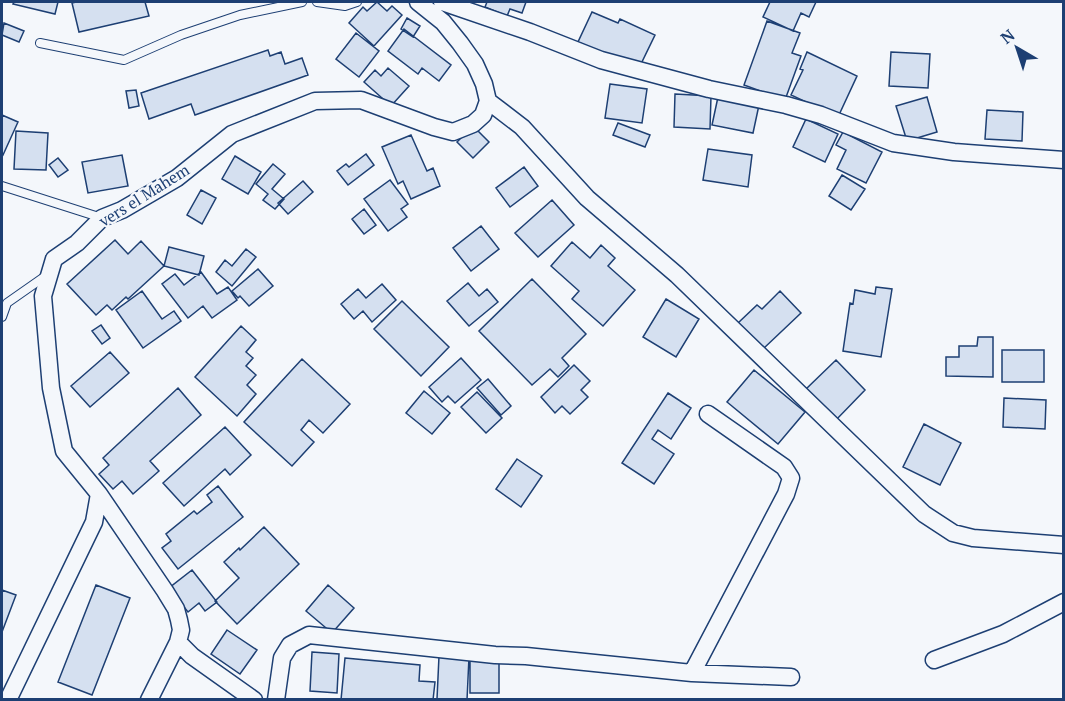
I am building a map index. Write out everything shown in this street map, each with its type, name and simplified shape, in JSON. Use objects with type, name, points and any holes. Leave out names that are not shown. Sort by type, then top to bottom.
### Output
[{"type":"street","points":[[418,2],[443,22],[475,64],[484,84],[488,101],[522,127],[586,198],[677,275],[924,514],[953,533],[973,538],[1064,545]]},
{"type":"street","points":[[442,2],[530,32],[601,60],[821,115],[893,143],[954,152],[1064,160]]},
{"type":"street","name":"vers el Mahem","points":[[178,642],[181,630],[176,609],[99,494],[64,451],[51,388],[43,296],[54,259],[77,243],[102,218],[122,210],[177,178],[232,134],[315,101],[361,100],[453,132],[473,124],[483,115],[488,101]]},
{"type":"street","points":[[692,673],[786,494],[791,478],[784,467],[708,414]]},
{"type":"street","points":[[8,699],[94,522],[99,494]]},
{"type":"street","points":[[934,660],[1003,634],[1064,602]]},
{"type":"street","points":[[276,699],[282,658],[290,645],[309,635],[692,673],[791,677]]},
{"type":"street","points":[[149,699],[178,642],[192,656],[254,699]]},
{"type":"lane","points":[[40,43],[124,60],[181,34],[240,15],[302,2]]},
{"type":"lane","points":[[317,2],[345,6],[357,2]]},
{"type":"lane","points":[[2,186],[102,218]]},
{"type":"lane","points":[[2,317],[7,303],[50,273]]},
{"type":"building","points":[[14,2],[58,2],[55,14],[13,4]]},
{"type":"building","points":[[145,2],[149,16],[79,32],[72,3]]},
{"type":"building","points":[[377,2],[387,11],[392,6],[402,15],[374,46],[349,23],[363,7],[367,11]]},
{"type":"building","points":[[487,2],[526,2],[522,13],[510,9],[507,16],[485,7]]},
{"type":"building","points":[[770,2],[816,2],[809,17],[801,13],[793,31],[763,17]]},
{"type":"building","points":[[592,12],[618,23],[620,19],[655,35],[638,70],[578,42]]},
{"type":"building","points":[[407,18],[420,26],[413,37],[401,29]]},
{"type":"building","points":[[767,21],[800,33],[792,53],[801,56],[785,100],[744,85]]},
{"type":"building","points":[[4,23],[24,31],[19,42],[2,35]]},
{"type":"building","points":[[404,29],[451,65],[439,81],[422,68],[418,74],[388,51]]},
{"type":"building","points":[[356,33],[379,51],[359,77],[336,59]]},
{"type":"building","points":[[268,50],[270,56],[281,52],[285,64],[302,58],[308,75],[195,115],[191,104],[149,119],[141,93]]},
{"type":"building","points":[[807,52],[857,76],[838,117],[791,95],[803,70],[800,69]]},
{"type":"building","points":[[891,52],[930,54],[928,88],[889,86]]},
{"type":"building","points":[[388,68],[409,86],[391,106],[364,82],[375,70],[381,76]]},
{"type":"building","points":[[610,84],[647,89],[642,123],[605,118]]},
{"type":"building","points":[[136,90],[139,106],[129,108],[126,91]]},
{"type":"building","points":[[675,94],[711,96],[710,129],[674,127]]},
{"type":"building","points":[[718,97],[759,105],[753,133],[712,125]]},
{"type":"building","points":[[927,97],[937,132],[907,141],[896,106]]},
{"type":"building","points":[[987,110],[1023,112],[1022,141],[985,139]]},
{"type":"building","points":[[2,115],[18,122],[3,155],[2,154]]},
{"type":"building","points":[[806,119],[838,134],[825,162],[793,147]]},
{"type":"building","points":[[618,123],[650,135],[645,147],[613,135]]},
{"type":"building","points":[[473,126],[489,142],[473,158],[457,142]]},
{"type":"building","points":[[16,131],[48,133],[46,170],[14,169]]},
{"type":"building","points":[[843,132],[882,152],[866,183],[837,169],[846,150],[836,145]]},
{"type":"building","points":[[411,135],[427,171],[433,168],[440,186],[411,199],[403,181],[398,184],[382,147]]},
{"type":"building","points":[[708,149],[752,155],[748,187],[703,180]]},
{"type":"building","points":[[366,154],[374,165],[348,185],[337,171],[346,164],[349,167]]},
{"type":"building","points":[[122,155],[128,186],[88,193],[82,162]]},
{"type":"building","points":[[235,156],[261,172],[248,194],[222,179]]},
{"type":"building","points":[[58,158],[68,170],[58,177],[49,165]]},
{"type":"building","points":[[273,164],[285,174],[272,189],[284,199],[275,209],[263,200],[268,194],[256,184]]},
{"type":"building","points":[[524,167],[538,186],[510,207],[496,188]]},
{"type":"building","points":[[842,175],[865,189],[851,210],[829,196]]},
{"type":"building","points":[[390,180],[408,204],[401,209],[407,217],[388,231],[364,199]]},
{"type":"building","points":[[303,181],[313,192],[288,214],[278,203]]},
{"type":"building","points":[[201,190],[216,198],[202,224],[187,215]]},
{"type":"building","points":[[552,200],[574,225],[538,257],[515,233]]},
{"type":"building","points":[[364,209],[376,225],[364,234],[352,219]]},
{"type":"building","points":[[481,226],[499,249],[471,271],[453,248]]},
{"type":"building","points":[[115,240],[128,254],[141,241],[164,266],[128,299],[126,297],[112,310],[107,305],[96,315],[67,284]]},
{"type":"building","points":[[572,242],[590,258],[601,245],[615,258],[608,266],[635,290],[603,326],[572,299],[579,291],[551,266]]},
{"type":"building","points":[[169,247],[204,256],[199,275],[164,266]]},
{"type":"building","points":[[246,249],[256,257],[232,286],[216,272],[225,260],[232,266]]},
{"type":"building","points":[[258,269],[273,286],[249,306],[232,291]]},
{"type":"building","points":[[201,272],[217,294],[228,287],[237,300],[212,318],[203,306],[188,318],[162,284],[175,274],[184,285]]},
{"type":"building","points":[[532,279],[586,334],[562,358],[569,366],[558,377],[550,369],[532,385],[479,331]]},
{"type":"building","points":[[468,283],[479,296],[487,289],[498,302],[469,326],[447,301]]},
{"type":"building","points":[[382,284],[396,300],[372,322],[363,311],[354,319],[341,304],[358,289],[366,298]]},
{"type":"building","points":[[876,287],[892,289],[881,357],[843,351],[850,303],[853,304],[855,290],[875,294]]},
{"type":"building","points":[[142,291],[162,319],[174,311],[181,321],[143,348],[116,310]]},
{"type":"building","points":[[780,291],[801,313],[763,349],[738,323],[757,305],[762,309]]},
{"type":"building","points":[[666,299],[699,319],[676,357],[643,337]]},
{"type":"building","points":[[402,301],[449,347],[421,376],[374,329]]},
{"type":"building","points":[[101,325],[110,338],[102,344],[92,331]]},
{"type":"building","points":[[241,326],[256,340],[246,352],[253,358],[246,366],[256,375],[247,385],[256,394],[237,416],[195,377]]},
{"type":"building","points":[[978,337],[993,337],[993,377],[946,376],[946,357],[959,357],[959,346],[977,346]]},
{"type":"building","points":[[1002,350],[1044,350],[1044,382],[1002,382]]},
{"type":"building","points":[[110,352],[129,373],[90,407],[71,386]]},
{"type":"building","points":[[461,358],[481,380],[455,403],[448,396],[442,402],[429,387]]},
{"type":"building","points":[[302,359],[350,404],[323,433],[309,420],[301,430],[314,442],[292,466],[244,422]]},
{"type":"building","points":[[836,360],[865,390],[836,420],[806,389]]},
{"type":"building","points":[[574,365],[590,381],[581,390],[588,397],[570,414],[562,406],[555,413],[541,397]]},
{"type":"building","points":[[754,370],[805,412],[778,444],[727,402]]},
{"type":"building","points":[[488,379],[511,406],[501,415],[477,388]]},
{"type":"building","points":[[178,388],[201,415],[150,461],[159,471],[133,494],[122,481],[113,489],[99,474],[109,465],[103,458]]},
{"type":"building","points":[[424,391],[450,413],[432,434],[406,413]]},
{"type":"building","points":[[477,392],[502,418],[486,433],[461,407]]},
{"type":"building","points":[[668,393],[691,408],[671,439],[658,430],[652,439],[674,454],[654,484],[622,463]]},
{"type":"building","points":[[1004,398],[1046,400],[1045,429],[1003,427]]},
{"type":"building","points":[[924,424],[961,443],[940,485],[903,467]]},
{"type":"building","points":[[225,427],[251,455],[230,475],[225,469],[184,506],[163,483]]},
{"type":"building","points":[[517,459],[542,476],[521,507],[496,489]]},
{"type":"building","points":[[218,486],[243,517],[178,569],[162,548],[171,541],[166,534],[194,511],[197,514],[212,502],[207,495]]},
{"type":"building","points":[[264,527],[299,564],[237,624],[215,601],[239,578],[224,562]]},
{"type":"building","points":[[192,570],[217,602],[205,611],[199,603],[188,612],[169,588]]},
{"type":"building","points":[[96,585],[130,598],[92,695],[58,682]]},
{"type":"building","points":[[328,585],[354,608],[332,633],[306,611]]},
{"type":"building","points":[[2,590],[16,595],[2,632]]},
{"type":"building","points":[[227,630],[257,650],[240,674],[211,654]]},
{"type":"building","points":[[312,652],[339,654],[337,693],[310,691]]},
{"type":"building","points":[[470,655],[499,655],[499,693],[470,693]]},
{"type":"building","points":[[439,656],[469,657],[467,700],[437,699]]},
{"type":"building","points":[[345,658],[420,665],[419,681],[435,682],[433,700],[341,700]]}]
